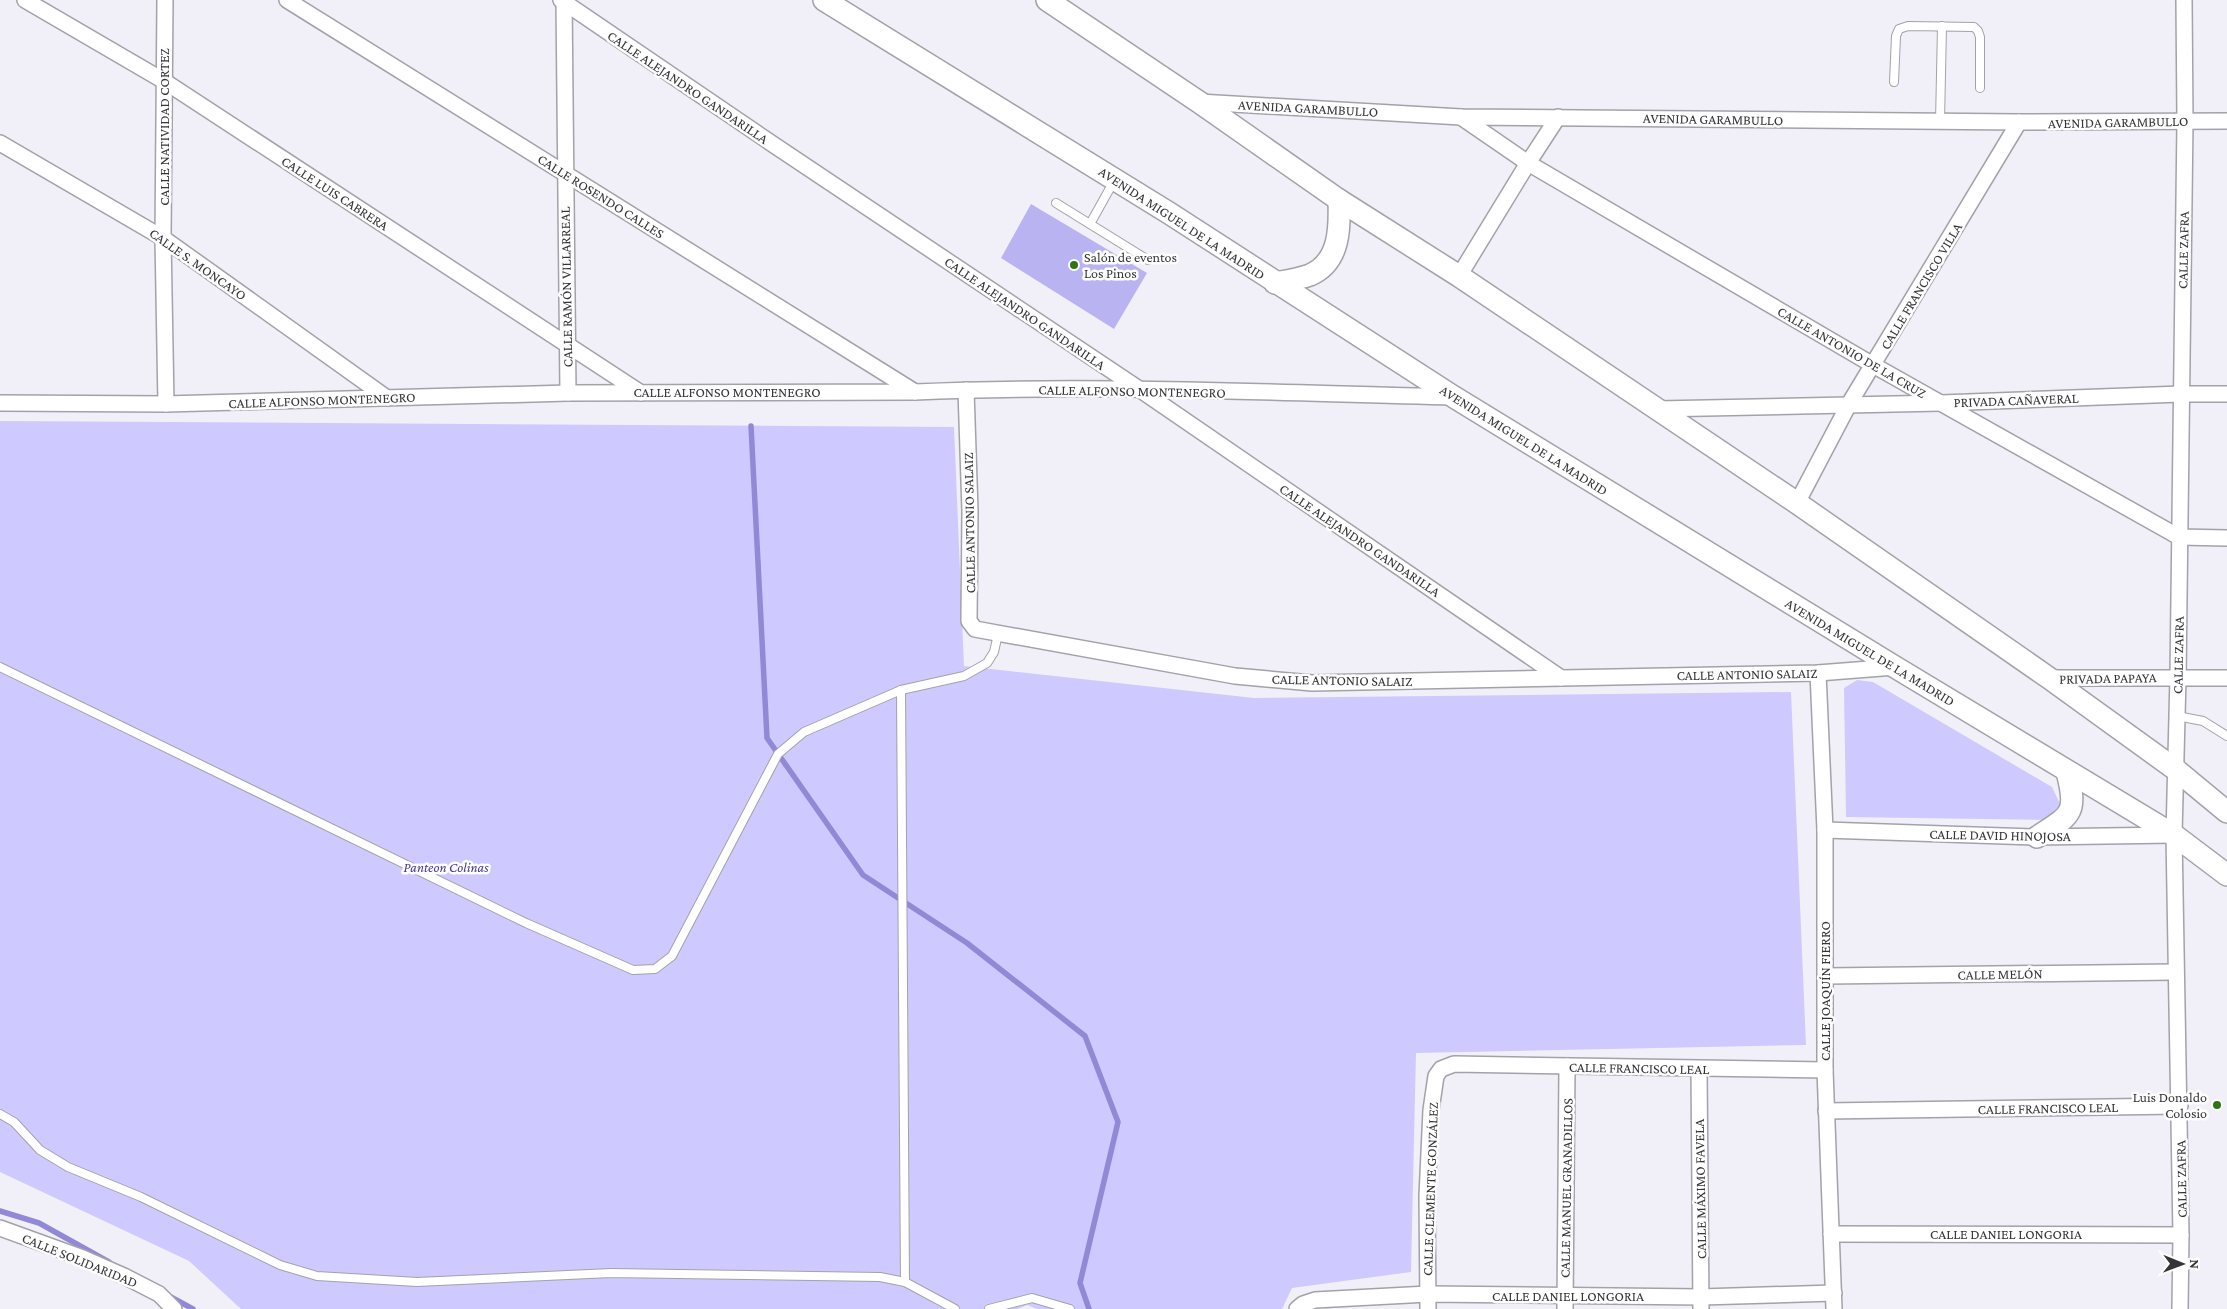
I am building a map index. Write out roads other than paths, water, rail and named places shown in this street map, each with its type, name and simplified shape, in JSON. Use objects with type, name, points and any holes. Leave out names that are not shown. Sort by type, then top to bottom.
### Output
[{"type":"main road","name":"AVENIDA MIGUEL DE LA MADRID","points":[[824,0],[1115,179],[1454,397],[1894,667],[2174,835],[2224,868]]},
{"type":"main road","points":[[1047,0],[1199,102],[1339,200],[1459,276],[1797,503],[2049,678],[2175,769],[2227,812]]},
{"type":"main road","points":[[1275,283],[1308,276],[1325,264],[1334,251],[1338,240],[1339,200]]},
{"type":"main road","points":[[2037,837],[2063,820],[2071,809],[2073,794],[2067,772]]},
{"type":"street","name":"CALLE LUIS CABRERA","points":[[25,0],[164,81],[641,393]]},
{"type":"street","name":"CALLE NATIVIDAD CORTEZ","points":[[165,0],[163,238],[166,404]]},
{"type":"street","name":"CALLE ROSENDO CALLES","points":[[287,0],[915,392]]},
{"type":"street","name":"CALLE ZAFRA","points":[[2180,1309],[2180,1106],[2175,972],[2174,835],[2178,677],[2180,394],[2185,121],[2184,0]]},
{"type":"street","name":"CALLE RAMÓN VILLARREAL","points":[[563,1],[568,393]]},
{"type":"street","name":"CALLE ALEJANDRO GANDARILLA","points":[[563,1],[774,145],[1142,390],[1561,678]]},
{"type":"street","name":"AVENIDA GARAMBULLO","points":[[1199,102],[1461,116],[1558,118],[1940,122],[2227,121]]},
{"type":"street","name":"CALLE ANTONIO DE LA CRUZ","points":[[1461,116],[1528,163],[1873,365],[2179,537]]},
{"type":"street","points":[[1459,276],[1528,163],[1558,118]]},
{"type":"street","name":"CALLE FRANCISCO VILLA","points":[[1797,503],[1850,404],[2019,122]]},
{"type":"street","name":"CALLE S. MONCAYO","points":[[0,143],[163,238],[387,398]]},
{"type":"street","name":"CALLE ALFONSO MONTENEGRO","points":[[0,403],[166,404],[568,393],[915,392],[966,390],[1142,390],[1454,397]]},
{"type":"street","name":"CALLE ANTONIO SALAIZ","points":[[966,390],[970,511],[969,621],[975,629],[1175,666],[1272,680],[1356,683],[1818,672],[1894,667]]},
{"type":"street","name":"PRIVADA CAÑAVERAL","points":[[1655,409],[2227,394]]},
{"type":"street","points":[[2179,537],[2227,538]]},
{"type":"street","name":"CALLE JOAQUÍN FIERRO","points":[[1818,672],[1826,830],[1825,1070],[1834,1309]]},
{"type":"street","name":"PRIVADA PAPAYA","points":[[2049,678],[2227,678]]},
{"type":"street","name":"CALLE DAVID HINOJOSA","points":[[1826,830],[2037,837],[2174,835]]},
{"type":"street","name":"CALLE MELÓN","points":[[1826,976],[2175,972]]},
{"type":"street","name":"CALLE FRANCISCO LEAL","points":[[1454,1064],[1825,1070]]},
{"type":"street","name":"CALLE CLEMENTE GONZÁLEZ","points":[[1428,1302],[1427,1196],[1432,1104],[1436,1076],[1441,1069],[1454,1064]]},
{"type":"street","name":"CALLE MANUEL GRANADILLOS","points":[[1565,1303],[1567,1066]]},
{"type":"street","name":"CALLE MÁXIMO FAVELA","points":[[1699,1069],[1701,1303]]},
{"type":"street","name":"CALLE FRANCISCO LEAL","points":[[1826,1111],[2180,1106]]},
{"type":"street","name":"CALLE SOLIDARIDAD","points":[[0,1228],[83,1258],[158,1302],[174,1309]]},
{"type":"street","name":"CALLE DANIEL LONGORIA","points":[[1832,1234],[2181,1235]]},
{"type":"street","name":"CALLE DANIEL LONGORIA","points":[[1300,1306],[1315,1300],[1701,1303],[1834,1293]]},
{"type":"lane","points":[[1894,82],[1896,36],[1899,29],[1908,26],[1974,27],[1980,37],[1980,88]]},
{"type":"lane","points":[[1940,122],[1942,26]]},
{"type":"lane","points":[[1090,224],[1115,179]]},
{"type":"lane","points":[[1056,204],[1148,260]]},
{"type":"lane","points":[[0,667],[526,923],[633,970],[655,968],[672,956],[778,754],[804,732],[901,690],[964,676],[987,663],[994,652],[998,634]]},
{"type":"lane","points":[[901,690],[905,1282]]},
{"type":"lane","points":[[2177,716],[2204,721],[2227,736]]},
{"type":"lane","points":[[0,1114],[14,1122],[40,1150],[68,1167],[140,1197],[280,1265],[317,1276],[417,1282],[612,1274],[880,1277],[905,1282],[955,1309]]},
{"type":"lane","points":[[988,1309],[1032,1298],[1070,1309]]},
{"type":"waterway","points":[[751,426],[767,738],[863,875],[967,943],[1085,1036],[1118,1122],[1080,1283],[1089,1309]]},
{"type":"waterway","points":[[0,1211],[39,1223],[109,1262]]},
{"type":"waterway","points":[[169,1296],[193,1309]]},
{"type":"place","name":"Salón de eventos Los Pinos","points":[[1074,265]]},
{"type":"place","name":"Luis Donaldo Colosio","points":[[2217,1105]]},
{"type":"park label","name":"Panteon Colinas","points":[[446,867]]}]
